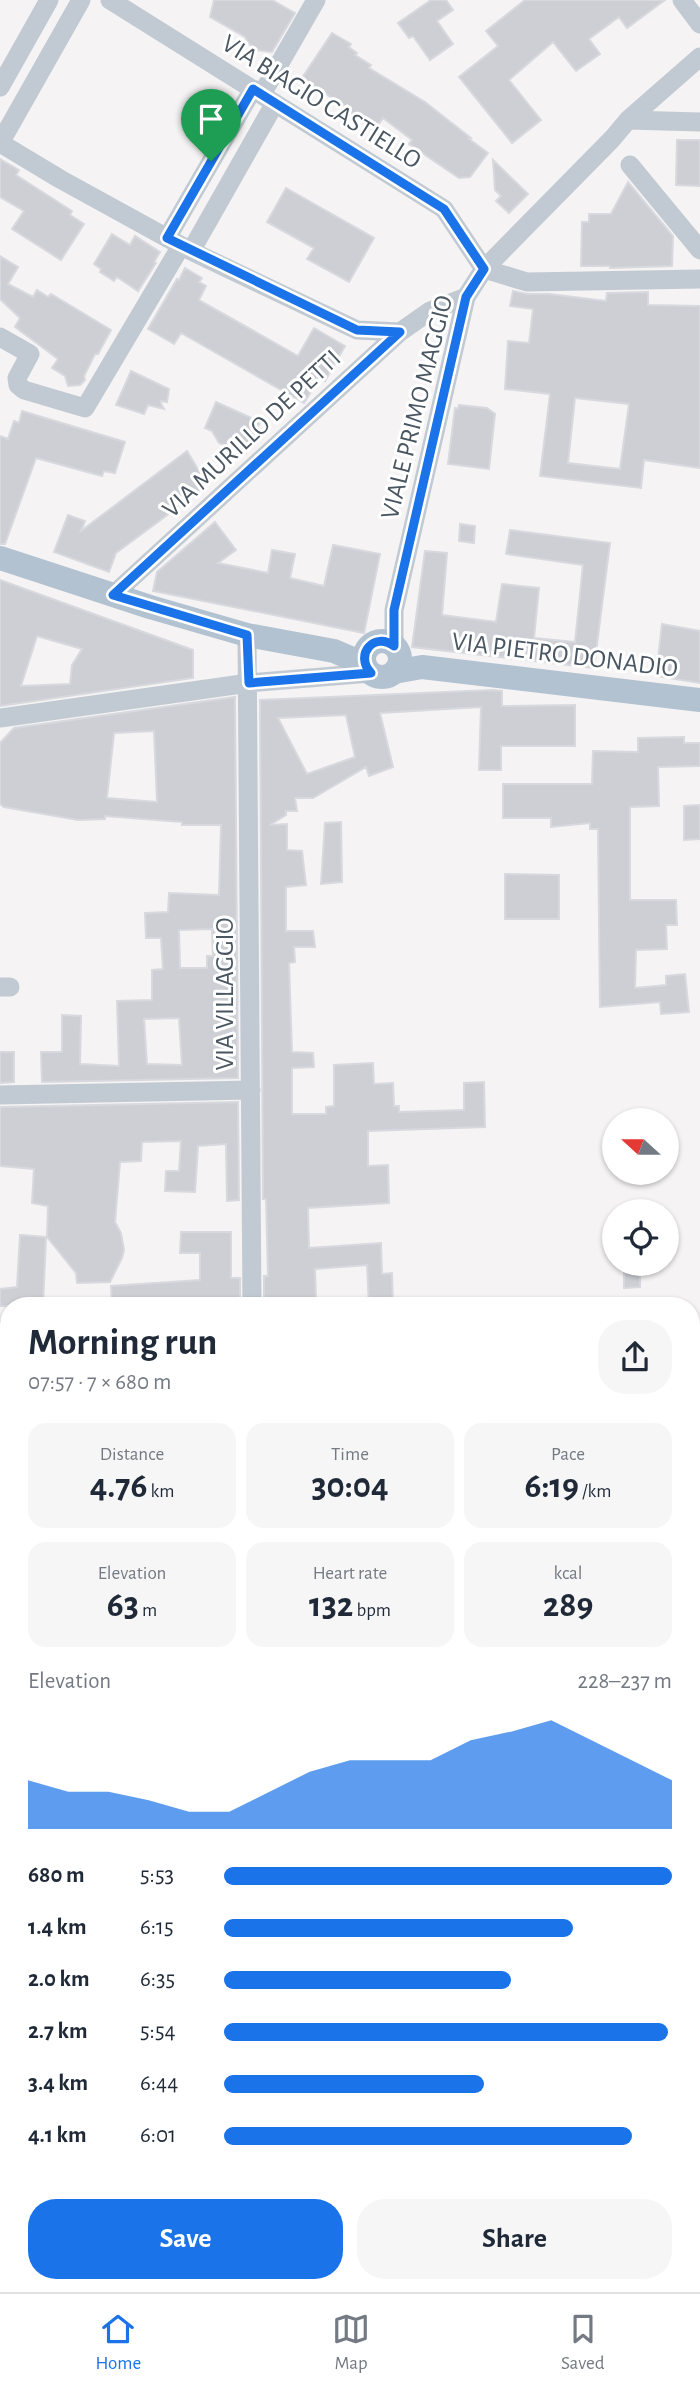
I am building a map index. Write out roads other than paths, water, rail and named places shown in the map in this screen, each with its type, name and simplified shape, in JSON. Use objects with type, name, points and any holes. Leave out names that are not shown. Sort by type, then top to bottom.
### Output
[{"type":"main road","name":"VIA PIETRO DONADIO","points":[[0,558],[247,635],[334,651],[381,656],[422,667],[700,700]]},
{"type":"street","points":[[0,87],[49,0]]},
{"type":"street","points":[[81,0],[0,143],[180,245],[357,330],[400,332]]},
{"type":"street","name":"VIA BIAGIO CASTIELLO","points":[[110,0],[444,209],[484,269]]},
{"type":"street","points":[[0,337],[30,354],[17,378],[18,385],[24,390],[85,408],[180,245],[316,0]]},
{"type":"street","points":[[682,0],[700,24]]},
{"type":"street","name":"VIALE PRIMO MAGGIO","points":[[381,656],[466,297],[484,269],[628,120],[700,57]]},
{"type":"street","points":[[180,245],[263,95]]},
{"type":"street","points":[[628,120],[700,122]]},
{"type":"street","points":[[629,165],[700,250]]},
{"type":"street","points":[[484,269],[527,282],[700,279]]},
{"type":"street","name":"VIA MURILLO DE PETTI","points":[[113,595],[400,332],[430,311],[466,297]]},
{"type":"street","name":"VIA VILLAGGIO","points":[[247,635],[252,1297]]},
{"type":"street","points":[[2,720],[249,683],[381,656]]},
{"type":"street","points":[[0,1095],[251,1090]]}]
